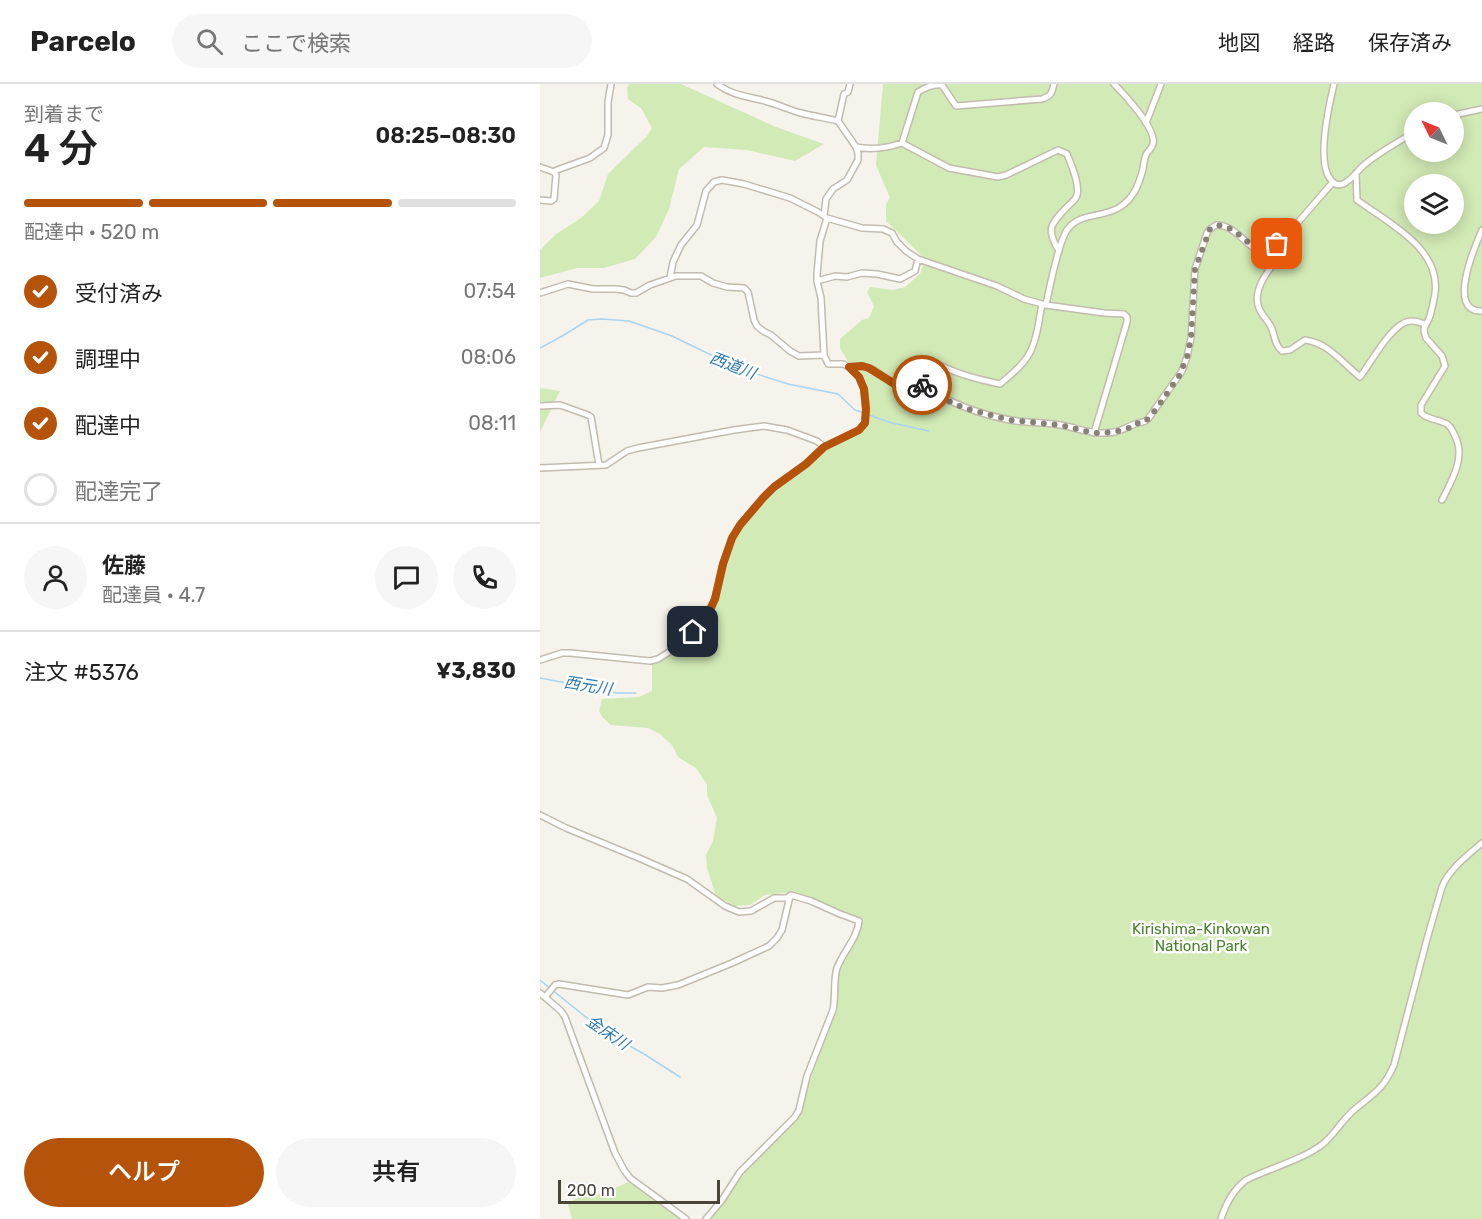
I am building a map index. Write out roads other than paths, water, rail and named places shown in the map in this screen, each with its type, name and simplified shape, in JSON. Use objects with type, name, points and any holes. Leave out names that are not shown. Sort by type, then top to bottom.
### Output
[{"type":"street","points":[[540,167],[554,172],[594,157],[604,148],[608,135],[608,102],[611,84]]},
{"type":"street","points":[[540,660],[562,653],[650,661],[658,659],[677,647],[707,616],[715,599],[726,553],[740,525],[774,487],[806,464],[824,447],[859,430],[866,420],[866,393],[859,377],[843,364],[828,364],[824,355],[821,298],[817,281],[819,241],[826,217],[826,199],[833,189],[847,180],[858,160],[856,147],[838,121],[745,97],[717,84]]},
{"type":"street","points":[[838,121],[844,94],[848,92],[850,84]]},
{"type":"street","points":[[902,143],[918,92],[923,88],[934,84],[942,85],[956,106],[1042,99],[1050,96],[1054,84]]},
{"type":"street","points":[[1114,84],[1130,99],[1146,123],[1154,141],[1152,148],[1146,154],[1139,183],[1134,193],[1121,207],[1075,222],[1067,230],[1059,251],[1033,347],[1027,358],[1000,384],[952,372],[929,360],[918,373],[917,381],[921,385],[964,408],[1010,420],[1060,425],[1094,433],[1115,432],[1147,421],[1182,371],[1191,338],[1195,269],[1210,229],[1220,225],[1235,232],[1261,252],[1268,252],[1277,259],[1263,280],[1258,302],[1259,309],[1272,329],[1276,344],[1282,351],[1290,350],[1305,340],[1317,342],[1329,348],[1360,377],[1383,343],[1400,325],[1412,321],[1426,325]]},
{"type":"street","points":[[1146,123],[1161,84]]},
{"type":"street","points":[[1334,84],[1326,121],[1324,157],[1326,172],[1333,182],[1339,185],[1344,184],[1381,153],[1404,138]]},
{"type":"street","points":[[1464,113],[1482,109]]},
{"type":"street","points":[[856,147],[867,149],[902,143],[949,168],[998,177],[1058,150],[1067,154],[1074,172],[1078,195],[1052,226],[1051,233],[1059,251]]},
{"type":"street","points":[[540,200],[554,199],[556,175],[554,172]]},
{"type":"street","points":[[1356,173],[1357,200],[1395,224],[1416,244],[1435,275],[1435,293],[1430,315],[1424,328],[1426,338],[1442,356],[1445,366],[1421,405],[1421,413],[1452,429],[1459,450],[1454,475],[1442,500]]},
{"type":"street","points":[[670,278],[673,262],[681,245],[697,225],[706,190],[718,180],[744,184],[790,198],[826,217],[862,228],[883,229],[892,233],[897,242],[918,259],[997,286],[1024,299],[1044,305],[1104,313],[1122,313],[1127,317],[1123,338],[1094,433]]},
{"type":"street","points":[[1268,252],[1287,235],[1333,182]]},
{"type":"street","points":[[1482,230],[1467,270],[1464,290],[1470,308],[1482,311]]},
{"type":"street","points":[[817,281],[862,273],[900,279],[915,271],[918,259]]},
{"type":"street","points":[[540,293],[568,284],[593,290],[615,289],[636,293],[675,276],[701,276],[727,287],[744,288],[748,292],[757,326],[790,351],[800,356],[824,355]]},
{"type":"street","points":[[849,367],[869,368],[901,388],[921,385]]},
{"type":"street","points":[[540,406],[560,405],[591,417],[599,465]]},
{"type":"street","points":[[540,468],[606,465],[627,451],[638,448],[764,426],[787,430],[817,441],[824,447]]},
{"type":"street","points":[[540,815],[687,879],[725,906],[739,912],[751,911],[774,898],[787,898],[791,895],[859,921],[851,943],[838,965],[833,1010],[807,1076],[799,1110],[740,1172],[722,1200],[706,1219]]},
{"type":"street","points":[[1221,1219],[1230,1198],[1246,1180],[1324,1144],[1353,1111],[1385,1083],[1394,1065],[1402,1038],[1427,939],[1445,880],[1482,843]]},
{"type":"street","points":[[686,1219],[630,1178],[624,1170],[615,1153],[566,1017],[544,994],[559,984],[628,995],[648,987],[662,988],[678,985],[769,946],[782,930],[791,895]]},
{"type":"waterway","name":"西道川","points":[[540,348],[588,320],[629,321],[672,336],[738,368],[788,384],[838,394],[855,410],[865,413]]},
{"type":"waterway","name":"西道川","points":[[869,415],[892,423],[929,431]]},
{"type":"waterway","name":"西元川","points":[[540,678],[617,693],[636,693]]},
{"type":"waterway","name":"金床川","points":[[540,980],[603,1031],[680,1077]]},
{"type":"park label","name":"Kirishima-Kinkowan National Park","points":[[1201,938]]}]
